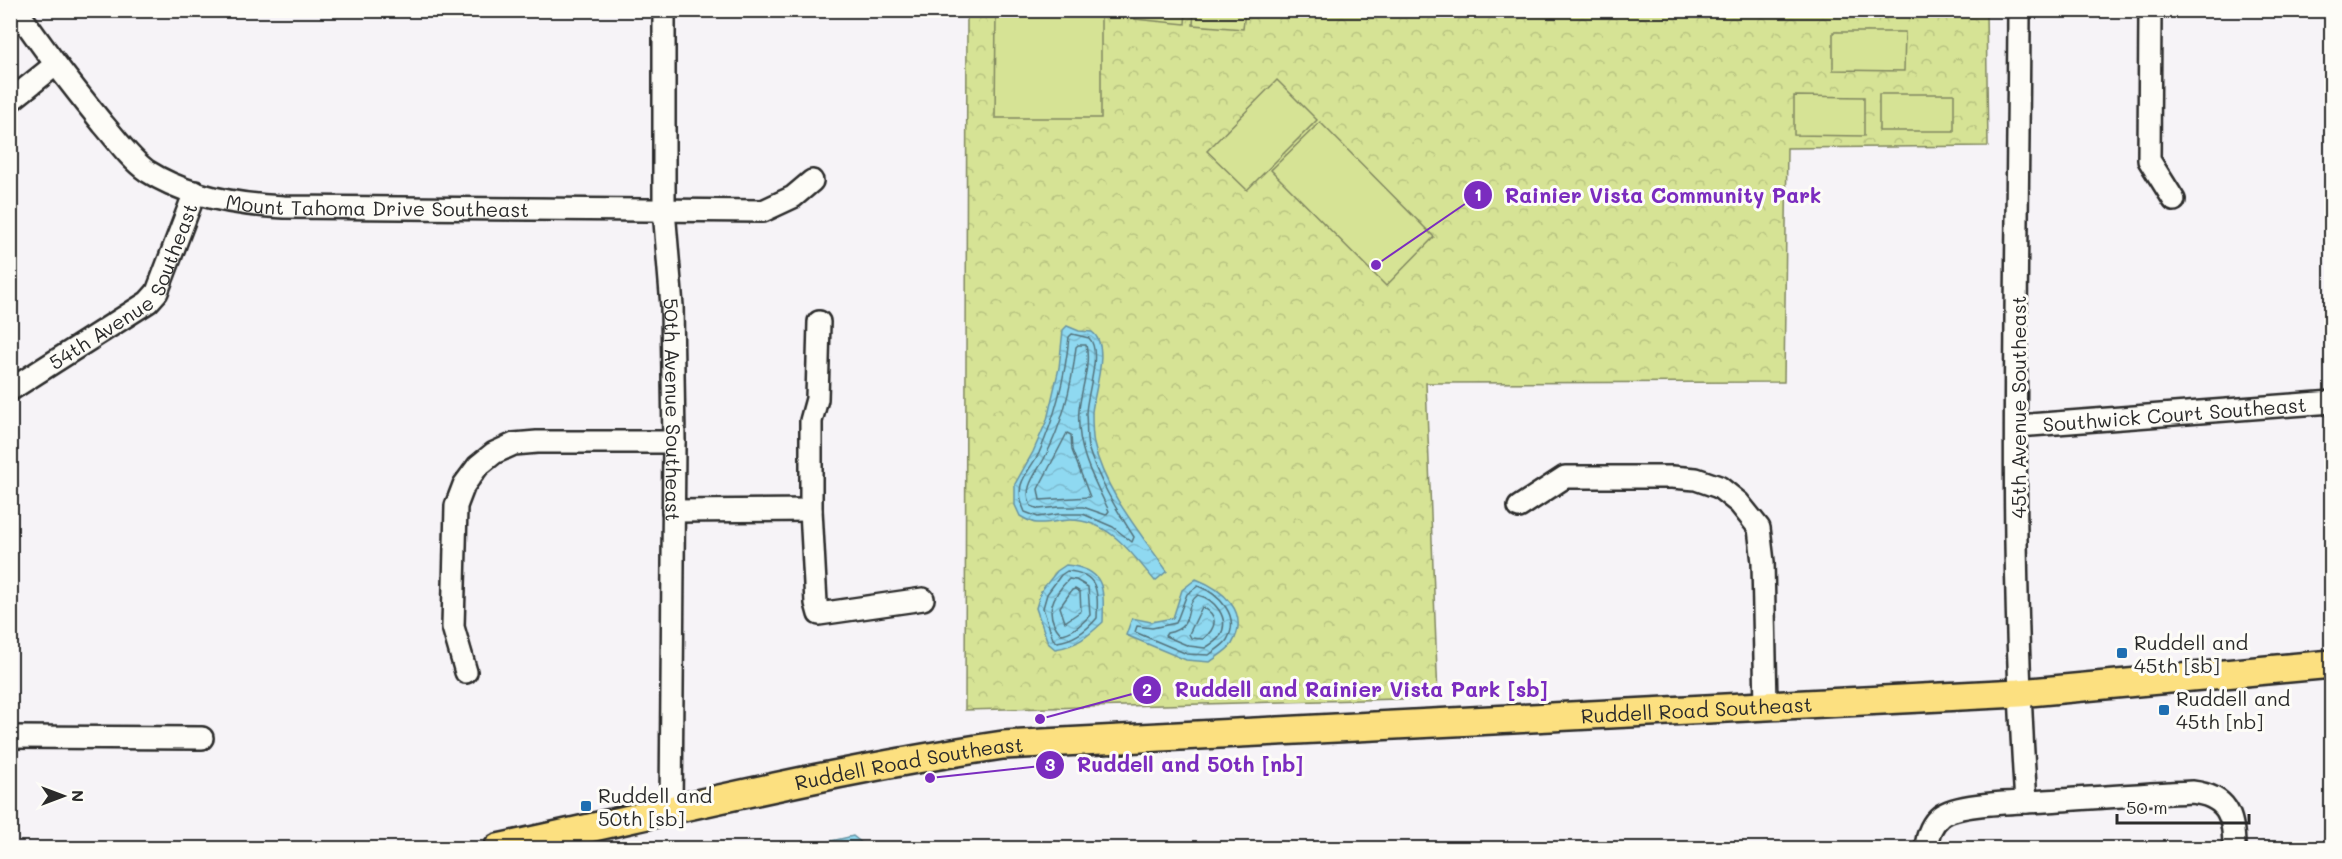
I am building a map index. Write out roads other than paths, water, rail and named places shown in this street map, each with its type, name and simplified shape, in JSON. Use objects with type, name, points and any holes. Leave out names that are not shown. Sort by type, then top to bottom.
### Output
[{"type":"main road","name":"Ruddell Road Southeast","points":[[498,849],[872,766],[1003,745],[2019,693],[2331,664]]},
{"type":"street","name":"Mount Tahoma Drive Southeast","points":[[17,10],[54,66],[124,148],[145,169],[168,182],[195,192],[259,206],[763,211],[793,197],[812,181]]},
{"type":"street","name":"50th Avenue Southeast","points":[[664,10],[664,210],[672,306],[674,442],[671,810]]},
{"type":"street","name":"45th Avenue Southeast","points":[[2019,10],[2017,426],[2019,693],[2026,802]]},
{"type":"street","points":[[2150,10],[2149,160],[2174,200]]},
{"type":"street","points":[[10,101],[54,66]]},
{"type":"street","name":"54th Avenue Southeast","points":[[10,390],[148,302],[157,292],[195,192]]},
{"type":"street","points":[[819,322],[817,399],[811,421],[811,510],[816,603],[819,614],[923,599]]},
{"type":"street","name":"Southwick Court Southeast","points":[[2017,426],[2331,402]]},
{"type":"street","points":[[466,672],[453,627],[456,506],[464,484],[478,466],[494,453],[514,444],[674,442]]},
{"type":"street","points":[[1520,507],[1565,477],[1696,479],[1719,487],[1739,503],[1759,528],[1763,562],[1766,706]]},
{"type":"street","points":[[673,512],[811,510]]},
{"type":"street","points":[[10,737],[202,738]]},
{"type":"street","points":[[1926,849],[1932,826],[1941,816],[1954,810],[2026,802],[2192,792],[2206,794],[2220,801],[2227,810],[2233,822],[2234,849]]},
{"type":"water","points":[[1067,326],[1079,331],[1092,332],[1098,338],[1101,358],[1092,412],[1094,444],[1106,478],[1115,495],[1167,571],[1155,581],[1119,540],[1097,526],[1070,520],[1033,522],[1020,516],[1015,505],[1015,484],[1047,420],[1059,368],[1063,330]]},
{"type":"water","points":[[1066,565],[1088,571],[1099,582],[1103,599],[1103,622],[1082,640],[1055,649],[1048,643],[1036,608],[1041,591],[1057,571]]},
{"type":"water","points":[[1196,579],[1224,596],[1236,612],[1237,632],[1232,644],[1224,651],[1210,662],[1186,660],[1126,635],[1132,618],[1151,622],[1173,618],[1182,590]]},
{"type":"water","points":[[853,836],[868,848],[801,848]]},
{"type":"place","name":"Rainier Vista Community Park","points":[[1376,265]]},
{"type":"place","name":"Ruddell and 45th [sb]","points":[[2122,653]]},
{"type":"place","name":"Ruddell and 45th [nb]","points":[[2164,710]]},
{"type":"place","name":"Ruddell and Rainier Vista Park [sb]","points":[[1040,719]]},
{"type":"place","name":"Ruddell and 50th [nb]","points":[[930,778]]},
{"type":"place","name":"Ruddell and 50th [sb]","points":[[586,806]]}]
